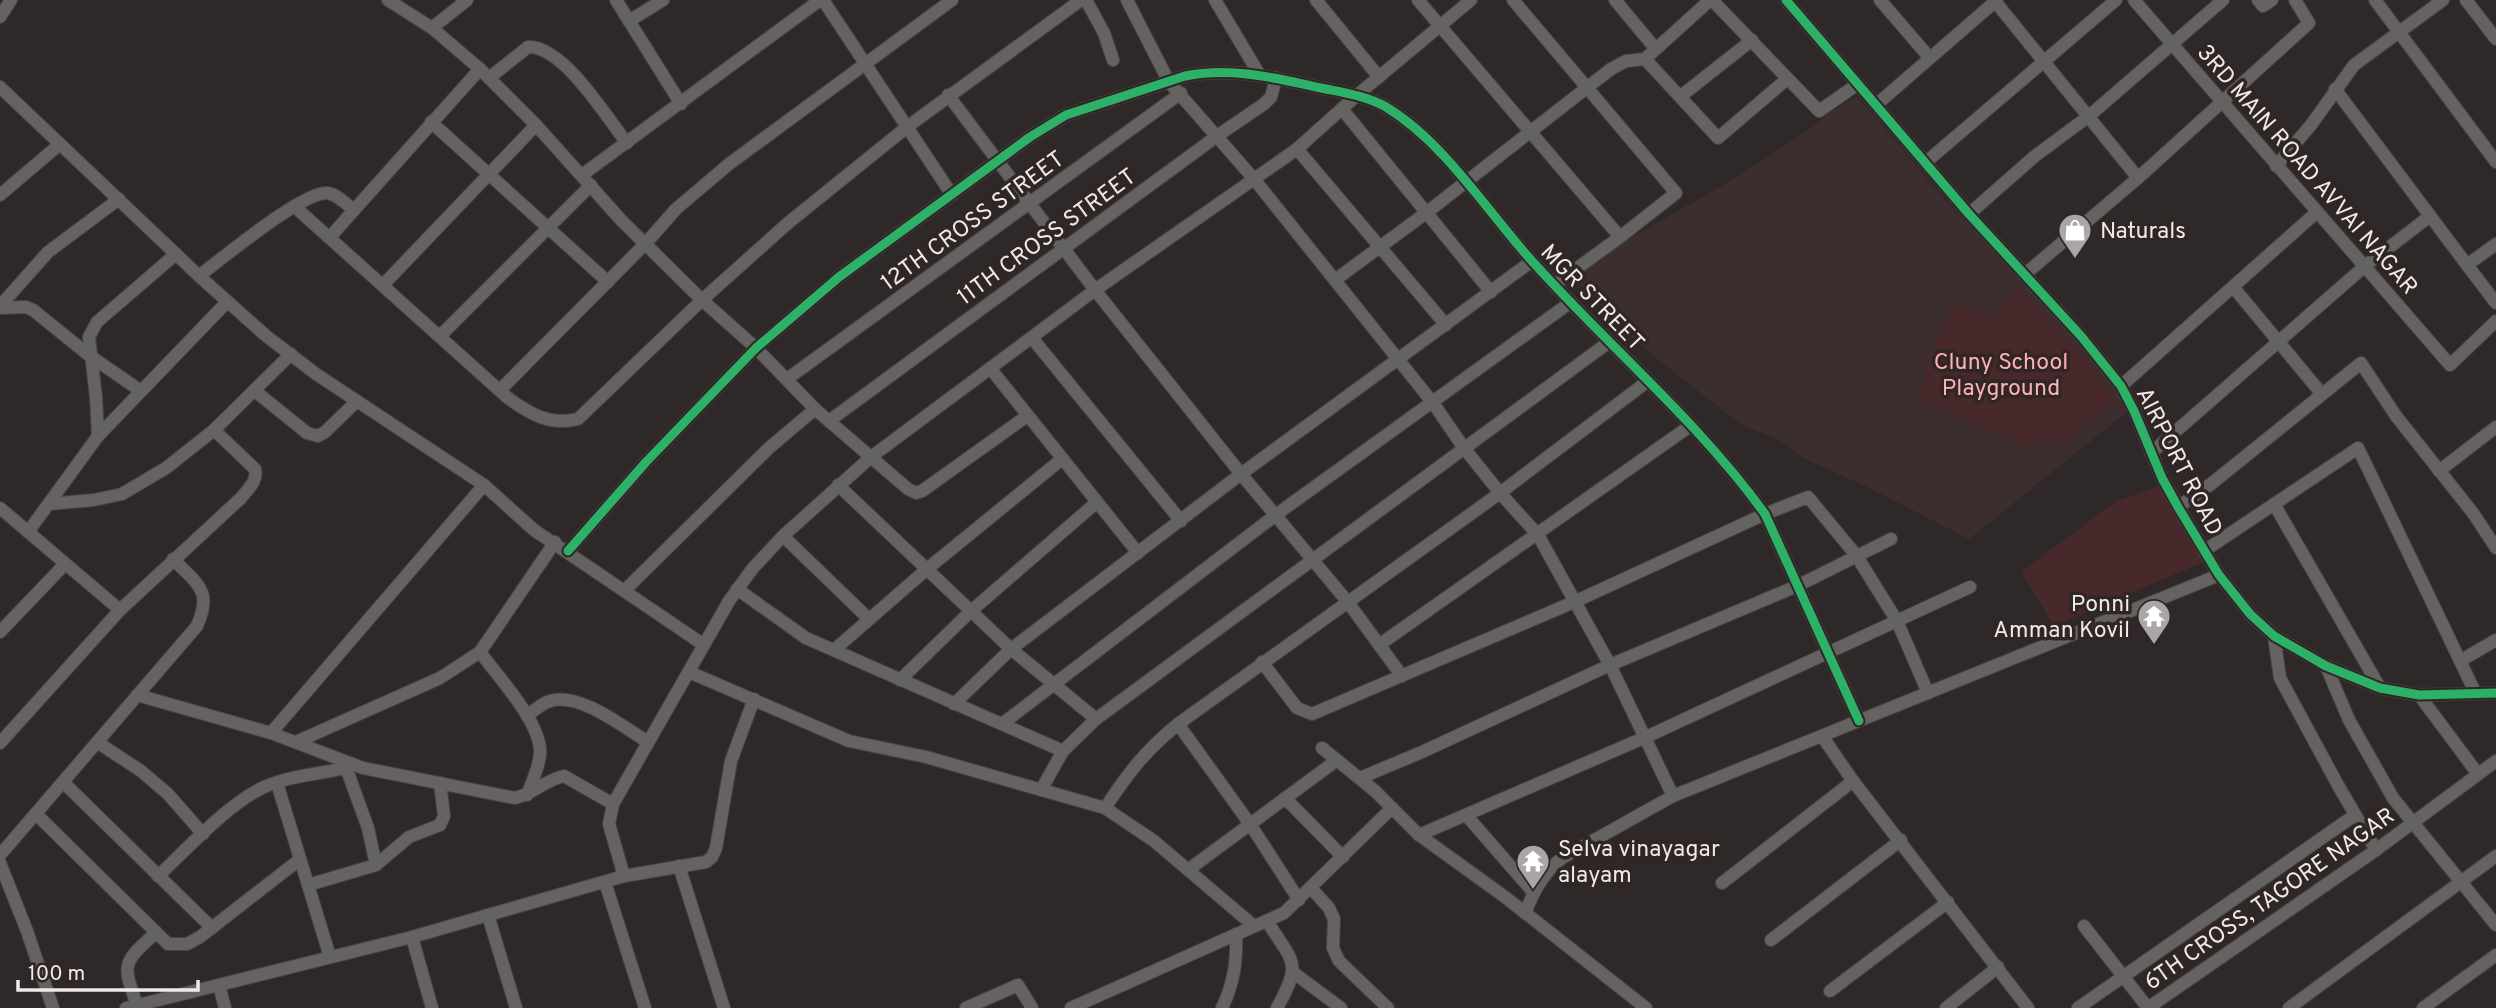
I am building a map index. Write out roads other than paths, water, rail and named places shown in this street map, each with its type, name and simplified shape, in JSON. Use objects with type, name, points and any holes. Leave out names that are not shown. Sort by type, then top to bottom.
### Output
[{"type":"street","points":[[0,17],[11,0]]},
{"type":"street","points":[[388,0],[432,28],[484,74],[536,125],[621,220],[702,300],[755,348],[815,409],[916,493],[1027,415]]},
{"type":"street","points":[[432,28],[467,0]]},
{"type":"street","points":[[616,0],[681,104]]},
{"type":"street","points":[[629,21],[663,0]]},
{"type":"street","points":[[582,175],[822,0],[952,195]]},
{"type":"street","points":[[500,390],[646,243],[676,209],[729,164],[952,0]]},
{"type":"street","points":[[295,207],[500,390],[530,414],[564,423],[578,419],[702,300],[788,223],[948,95],[1084,0],[1104,33],[1114,60]]},
{"type":"street","points":[[1127,0],[1169,82],[1254,179],[1433,402],[1464,448],[1538,535],[1610,665],[1673,796]]},
{"type":"street","points":[[1215,0],[1259,74]]},
{"type":"street","points":[[1316,0],[1379,77]]},
{"type":"street","points":[[1418,0],[1620,237]]},
{"type":"street","points":[[624,876],[609,824],[613,804],[737,589],[783,536],[870,457],[1095,290],[1297,149],[1471,0]]},
{"type":"street","points":[[1513,0],[1676,193],[1554,285]]},
{"type":"street","points":[[1615,0],[1655,48]]},
{"type":"street","points":[[1335,280],[1426,213],[1587,87],[1626,61],[1645,59],[1711,0],[1819,111],[1858,85]]},
{"type":"street","name":"AIRPORT ROAD","points":[[1786,0],[2121,386],[2162,478],[2178,507],[2219,575],[2250,614],[2273,636],[2326,666],[2380,688],[2419,695],[2496,692]]},
{"type":"street","points":[[1880,0],[1930,57]]},
{"type":"street","points":[[1876,104],[1996,0],[2138,178]]},
{"type":"street","points":[[1926,162],[2116,0]]},
{"type":"street","name":"3RD MAIN ROAD AVVAI NAGAR","points":[[2134,0],[2450,365],[2496,321]]},
{"type":"street","points":[[1969,214],[2035,156],[2089,117],[2223,0]]},
{"type":"street","points":[[2258,0],[2263,6],[2272,0]]},
{"type":"street","points":[[2024,275],[2138,178],[2309,23],[2295,0]]},
{"type":"street","points":[[2375,0],[2496,162]]},
{"type":"street","points":[[2276,166],[2311,125],[2354,65],[2443,0]]},
{"type":"street","points":[[2466,0],[2496,39]]},
{"type":"street","points":[[1681,96],[1752,40]]},
{"type":"street","points":[[330,237],[431,122],[484,74],[528,47],[543,49],[562,62],[626,143]]},
{"type":"street","points":[[1645,59],[1718,138],[1787,79]]},
{"type":"street","name":"MGR STREET","points":[[568,551],[646,462],[755,348],[839,277],[998,160],[1066,115],[1205,72],[1259,74],[1356,96],[1385,107],[1440,153],[1532,261],[1690,426],[1765,514],[1859,721]]},
{"type":"street","name":"11TH CROSS STREET","points":[[829,421],[1264,104],[1271,97],[1276,78]]},
{"type":"street","points":[[0,87],[227,302],[291,355],[484,485],[534,530],[704,645]]},
{"type":"street","points":[[2335,89],[2496,303]]},
{"type":"street","name":"12TH CROSS STREET","points":[[787,379],[1181,93]]},
{"type":"street","points":[[948,95],[1095,290],[1241,474],[1348,601],[1402,676]]},
{"type":"street","points":[[1342,109],[1491,292]]},
{"type":"street","points":[[431,122],[608,282]]},
{"type":"street","points":[[383,285],[536,125]]},
{"type":"street","points":[[0,195],[60,144]]},
{"type":"street","points":[[1297,149],[1446,325]]},
{"type":"street","points":[[440,337],[591,186]]},
{"type":"street","points":[[199,276],[241,243],[317,195],[332,194],[354,210]]},
{"type":"street","points":[[0,307],[48,252],[119,199]]},
{"type":"street","points":[[2121,386],[2318,212]]},
{"type":"street","points":[[2151,453],[2365,266],[2430,215]]},
{"type":"street","points":[[2467,265],[2496,244]]},
{"type":"street","points":[[98,436],[89,337],[97,322],[176,254]]},
{"type":"street","points":[[954,704],[1011,649],[1241,474],[1532,261]]},
{"type":"street","points":[[2234,288],[2321,393]]},
{"type":"street","points":[[28,532],[98,436],[227,302]]},
{"type":"street","points":[[1002,724],[1277,514],[1572,302]]},
{"type":"street","points":[[0,307],[26,307],[33,310],[90,356],[141,391]]},
{"type":"street","points":[[1032,338],[1181,521]]},
{"type":"street","points":[[1041,790],[1063,751],[1096,719],[1609,342]]},
{"type":"street","points":[[49,504],[121,495],[166,468],[215,430],[291,355]]},
{"type":"street","points":[[2178,507],[2211,484],[2361,363],[2396,416],[2473,513],[2496,548]]},
{"type":"street","points":[[990,368],[1138,553]]},
{"type":"street","points":[[1105,808],[1134,765],[1150,747],[1178,724],[1500,493],[1648,381]]},
{"type":"street","points":[[255,391],[312,435],[318,436],[357,401]]},
{"type":"street","points":[[625,590],[769,448],[815,409]]},
{"type":"street","points":[[1380,645],[1690,426]]},
{"type":"street","points":[[2439,471],[2496,428]]},
{"type":"street","points":[[0,743],[120,610],[253,484],[256,475],[251,463],[215,430]]},
{"type":"street","points":[[2204,551],[2358,448],[2475,692]]},
{"type":"street","points":[[834,650],[1062,459]]},
{"type":"street","points":[[271,733],[484,485]]},
{"type":"street","points":[[838,485],[1011,649],[1096,719]]},
{"type":"street","points":[[1262,662],[1297,708],[1312,713],[1574,602],[1808,497],[1856,555],[1897,621],[1928,693]]},
{"type":"street","points":[[900,680],[971,611],[1097,502]]},
{"type":"street","points":[[2274,504],[2380,688]]},
{"type":"street","points":[[0,508],[120,610]]},
{"type":"street","points":[[783,536],[869,620]]},
{"type":"street","points":[[1360,778],[1610,665],[1797,586],[1891,539]]},
{"type":"street","points":[[296,742],[440,678],[480,652],[555,542]]},
{"type":"street","points":[[0,855],[197,626],[205,607],[201,589],[173,559]]},
{"type":"street","points":[[0,632],[65,564]]},
{"type":"street","points":[[1525,913],[1533,892],[1550,867],[1673,796],[2219,575]]},
{"type":"street","points":[[1419,835],[1646,737],[1970,587]]},
{"type":"street","points":[[737,589],[806,638],[1063,751]]},
{"type":"street","points":[[2273,636],[2280,678],[2376,850]]},
{"type":"street","points":[[2460,661],[2496,640]]},
{"type":"street","points":[[480,652],[527,716],[538,741],[540,752],[527,795]]},
{"type":"street","points":[[2326,666],[2349,720],[2393,798],[2496,925]]},
{"type":"street","points":[[689,672],[849,741],[926,757],[1105,808],[1129,822],[1188,870],[1261,923],[1292,960],[1294,973],[1277,1008]]},
{"type":"street","points":[[137,695],[271,733],[345,764],[515,798],[527,795],[546,782],[564,776],[613,804]]},
{"type":"street","points":[[2419,695],[2478,774]]},
{"type":"street","points":[[527,716],[549,701],[563,699],[584,704],[648,742]]},
{"type":"street","points":[[156,933],[132,954],[128,961],[134,1007],[412,937],[624,876],[699,865],[712,857],[716,848],[731,761],[754,699]]},
{"type":"street","points":[[1178,724],[1250,824],[1299,901]]},
{"type":"street","points":[[1822,736],[1853,781],[2028,1008]]},
{"type":"street","points":[[97,742],[141,771],[168,794],[203,834]]},
{"type":"street","points":[[1322,748],[1360,778],[1419,835],[1525,913],[1646,1008]]},
{"type":"street","points":[[1188,870],[1337,760]]},
{"type":"street","name":"6TH CROSS, TAGORE NAGAR","points":[[2148,1008],[2376,850],[2496,761]]},
{"type":"street","points":[[159,876],[251,794],[277,783],[345,764]]},
{"type":"street","points":[[345,764],[368,828],[376,865]]},
{"type":"street","points":[[1722,883],[1853,781]]},
{"type":"street","points":[[63,782],[212,928]]},
{"type":"street","points":[[277,783],[330,957]]},
{"type":"street","points":[[308,885],[376,865],[409,837],[440,825],[444,816],[440,783]]},
{"type":"street","points":[[1285,798],[1343,857]]},
{"type":"street","points":[[1071,1008],[1284,913],[1392,808]]},
{"type":"street","points":[[36,814],[168,944],[187,944],[212,928],[299,860]]},
{"type":"street","points":[[1466,815],[1533,892]]},
{"type":"street","points":[[2078,1008],[2355,816]]},
{"type":"street","points":[[1771,940],[1901,840]]},
{"type":"street","points":[[2289,1008],[2496,856]]},
{"type":"street","points":[[0,863],[27,930],[53,1008]]},
{"type":"street","points":[[679,866],[724,1008]]},
{"type":"street","points":[[605,882],[645,1008]]},
{"type":"street","points":[[1311,888],[1329,908],[1334,919],[1333,948],[1339,961],[1388,1008]]},
{"type":"street","points":[[1830,991],[1948,902]]},
{"type":"street","points":[[488,915],[516,1008]]},
{"type":"street","points":[[2084,926],[2148,1008]]},
{"type":"street","points":[[1222,1008],[1231,989],[1237,961],[1236,934]]},
{"type":"street","points":[[412,937],[432,1008]]},
{"type":"street","points":[[2423,1008],[2496,955]]},
{"type":"street","points":[[1946,1008],[1998,967]]},
{"type":"street","points":[[1294,973],[1341,1008]]},
{"type":"street","points":[[219,985],[225,1008]]},
{"type":"street","points":[[966,1008],[1018,985],[1032,1008]]},
{"type":"place","name":"Naturals","points":[[2075,260]]},
{"type":"place","name":"Ponni Amman Kovil","points":[[2154,646]]},
{"type":"place","name":"Selva vinayagar alayam","points":[[1533,891]]},
{"type":"park label","name":"Cluny School Playground","points":[[2001,374]]}]
